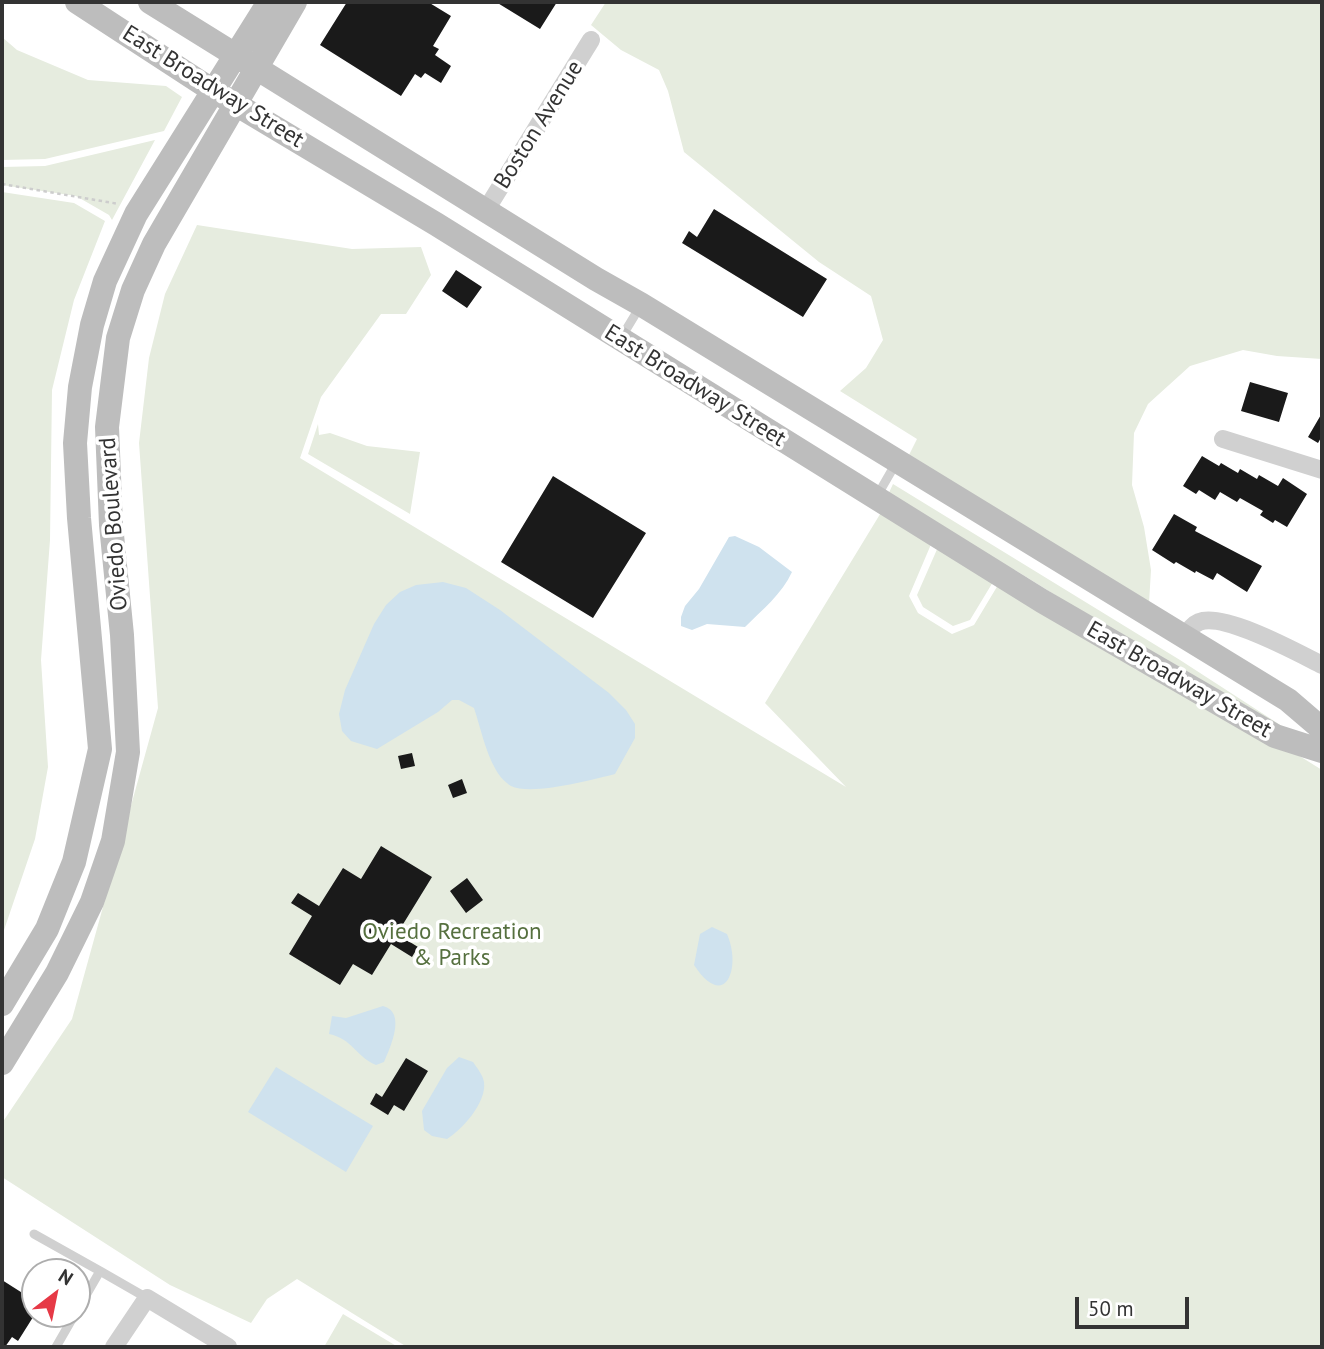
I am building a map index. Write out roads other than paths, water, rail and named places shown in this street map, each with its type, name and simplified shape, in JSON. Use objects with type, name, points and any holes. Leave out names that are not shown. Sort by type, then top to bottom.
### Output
[{"type":"main road","name":"East Broadway Street","points":[[77,2],[212,90],[313,149],[1042,601],[1275,736],[1322,751]]},
{"type":"main road","name":"East Broadway Street","points":[[150,2],[596,279],[1288,700],[1322,729]]},
{"type":"main road","name":"Oviedo Boulevard","points":[[2,1063],[57,973],[92,902],[113,841],[128,752],[122,635],[111,524],[107,427],[118,338],[133,290],[155,244],[235,104],[246,62],[269,2]]},
{"type":"main road","name":"Oviedo Boulevard","points":[[2,1004],[47,929],[74,862],[100,749],[79,518],[75,443],[80,387],[92,325],[105,281],[122,240],[212,90],[246,62],[295,2]]},
{"type":"main road","points":[[313,149],[338,152],[449,219],[460,221],[486,210]]},
{"type":"street","name":"Boston Avenue","points":[[486,210],[591,40]]},
{"type":"street","points":[[1223,439],[1322,470]]},
{"type":"street","points":[[1185,638],[1191,627],[1207,620],[1250,630],[1322,665]]},
{"type":"street","points":[[114,1347],[147,1298],[228,1347]]},
{"type":"lane","points":[[621,339],[642,305]]},
{"type":"lane","points":[[876,497],[897,461]]},
{"type":"lane","points":[[34,1234],[147,1298]]},
{"type":"lane","points":[[91,1286],[100,1270]]},
{"type":"lane","points":[[56,1347],[67,1328]]},
{"type":"water","points":[[735,536],[759,547],[792,572],[788,580],[745,627],[707,624],[692,630],[681,626],[685,606],[699,589],[729,537]]},
{"type":"water","points":[[443,582],[466,588],[500,610],[609,693],[626,710],[635,724],[635,738],[615,774],[547,788],[520,789],[511,786],[492,763],[474,708],[459,700],[452,700],[438,712],[377,749],[351,741],[342,731],[339,714],[345,690],[374,624],[386,605],[400,592],[416,585]]},
{"type":"water","points":[[712,927],[727,934],[731,947],[731,971],[728,980],[722,985],[714,985],[705,979],[694,965],[700,934]]},
{"type":"water","points":[[383,1006],[394,1015],[395,1023],[393,1040],[384,1062],[376,1065],[344,1040],[329,1034],[332,1016],[346,1018]]},
{"type":"water","points":[[459,1057],[473,1062],[481,1074],[484,1082],[482,1098],[472,1115],[453,1135],[447,1139],[432,1136],[424,1130],[422,1111],[447,1068]]},
{"type":"water","points":[[276,1067],[373,1126],[346,1172],[248,1112]]},
{"type":"park label","name":"Oviedo Recreation & Parks","points":[[452,945]]}]
